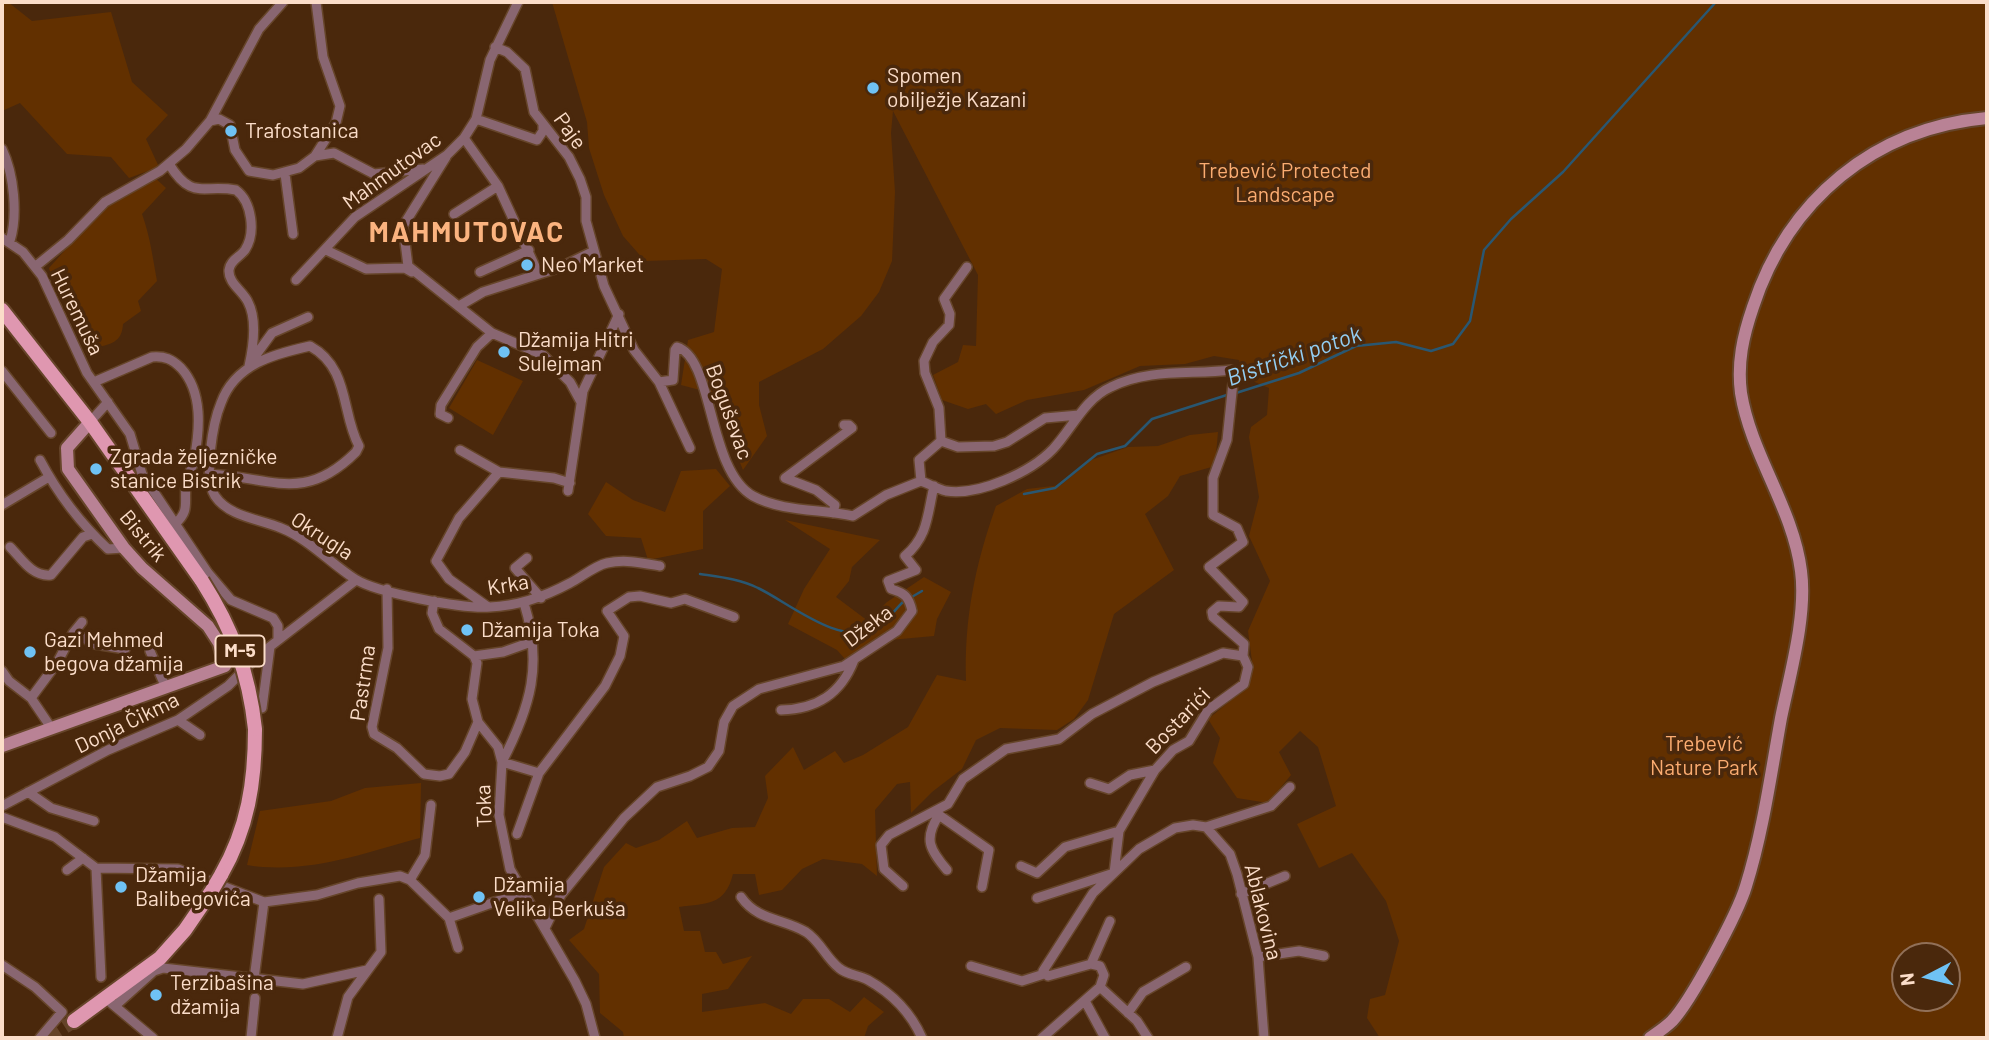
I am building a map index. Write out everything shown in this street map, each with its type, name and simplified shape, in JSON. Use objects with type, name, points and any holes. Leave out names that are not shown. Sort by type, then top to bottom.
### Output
[{"type":"main road","points":[[1650,1038],[1672,1021],[1694,989],[1746,887],[1796,641],[1802,573],[1794,536],[1747,420],[1738,362],[1762,278],[1803,210],[1826,186],[1862,160],[1903,139],[1959,121],[1987,118]]},
{"type":"main road","name":"M-5","points":[[2,310],[90,422],[202,582],[235,639],[250,689],[255,729],[254,782],[246,819],[211,892],[171,947],[111,1003],[74,1021]]},
{"type":"main road","name":"Bistrik","points":[[90,422],[67,448],[66,464],[124,548],[142,568],[208,626],[219,643],[225,666]]},
{"type":"main road","points":[[2,746],[225,666]]},
{"type":"street","points":[[36,266],[68,240],[105,202],[169,164],[210,121],[259,29],[283,2]]},
{"type":"street","points":[[210,121],[219,119],[230,125],[235,150],[248,172],[285,174],[315,156],[336,123],[340,106],[323,57],[316,2]]},
{"type":"street","name":"Mahmutovac","points":[[296,280],[355,217],[447,155],[464,138],[476,119],[495,47],[518,2]]},
{"type":"street","name":"Paje","points":[[495,47],[507,52],[526,69],[534,112],[569,157],[580,179],[604,286],[634,350],[659,382],[690,449]]},
{"type":"street","points":[[476,119],[537,139],[543,131],[543,125]]},
{"type":"street","points":[[464,138],[498,186],[538,273]]},
{"type":"street","points":[[2,149],[13,199],[14,222],[6,239]]},
{"type":"street","points":[[315,156],[334,153],[374,174],[428,168]]},
{"type":"street","points":[[414,273],[404,253],[402,226],[447,155]]},
{"type":"street","points":[[169,164],[177,178],[187,186],[236,190],[249,209],[248,244],[230,265],[229,272],[230,280],[250,305],[252,341],[249,366]]},
{"type":"street","points":[[285,174],[293,234]]},
{"type":"street","points":[[454,214],[498,186]]},
{"type":"street","name":"Huremuša","points":[[6,239],[36,266],[53,295],[81,362],[130,434],[142,474],[175,524],[225,595],[238,605],[266,613],[273,618],[278,626],[278,639]]},
{"type":"street","points":[[326,250],[366,269],[405,268],[414,273],[492,333],[543,355],[570,382],[581,402]]},
{"type":"street","points":[[480,272],[529,250]]},
{"type":"street","points":[[459,306],[483,292],[561,267],[594,251]]},
{"type":"street","points":[[941,441],[939,408],[925,373],[924,361],[933,342],[949,325],[950,314],[944,299],[967,267]]},
{"type":"street","points":[[460,450],[499,472],[543,476],[569,487],[587,377],[619,314]]},
{"type":"street","points":[[249,366],[261,343],[272,333],[308,317]]},
{"type":"street","points":[[448,418],[440,414],[441,405],[477,347],[492,333]]},
{"type":"street","name":"Okrugla","points":[[194,463],[209,469],[286,485],[313,483],[341,466],[359,446],[352,438],[343,391],[321,352],[310,346],[265,357],[249,366],[224,393],[218,410],[209,469],[213,492],[227,507],[251,519],[282,528],[325,554],[356,580]]},
{"type":"street","name":"Boguševac","points":[[659,382],[673,380],[675,349],[684,349],[703,382],[720,445],[738,482],[751,495],[769,503],[853,516],[879,499],[921,481]]},
{"type":"street","points":[[94,383],[152,357],[162,356],[177,364],[194,383],[198,421],[194,463],[186,485],[188,507],[175,524]]},
{"type":"street","points":[[941,441],[919,460],[921,481],[959,491],[1011,478],[1053,449],[1079,415],[1111,387],[1158,373],[1231,370],[1233,386],[1227,440],[1213,478],[1213,515],[1237,528],[1243,542],[1210,566],[1217,577],[1243,602],[1239,607],[1219,606],[1212,612],[1213,617],[1244,644],[1242,656]]},
{"type":"street","points":[[2,371],[51,433]]},
{"type":"street","points":[[90,422],[108,402]]},
{"type":"street","points":[[941,441],[958,447],[994,446],[1007,442],[1045,418],[1079,415]]},
{"type":"street","points":[[833,513],[835,505],[829,498],[785,478],[852,428],[844,425]]},
{"type":"street","points":[[40,460],[49,477],[92,534],[108,549],[124,548]]},
{"type":"street","points":[[488,607],[463,591],[436,561],[459,517],[499,472]]},
{"type":"street","points":[[2,505],[49,477]]},
{"type":"street","name":"Džeka","points":[[545,928],[561,895],[581,874],[614,830],[657,787],[690,776],[708,766],[719,751],[727,715],[742,699],[759,689],[828,672],[855,659],[906,623],[912,611],[908,599],[891,589],[888,581],[916,570],[905,556],[914,550],[924,535],[934,486]]},
{"type":"street","points":[[10,547],[32,570],[42,576],[51,575],[83,537],[92,534]]},
{"type":"street","points":[[527,558],[515,568],[541,598]]},
{"type":"street","name":"Krka","points":[[356,580],[433,601],[464,607],[488,607],[541,598],[606,563],[620,561],[660,566]]},
{"type":"street","name":"Donja Čikma","points":[[2,806],[108,750],[178,720],[228,686],[278,639],[356,580]]},
{"type":"street","name":"Pastrma","points":[[387,589],[388,648],[373,734],[397,748],[424,774],[449,774]]},
{"type":"street","points":[[516,834],[539,773],[591,709],[620,656],[624,636],[607,611],[629,597],[640,596],[670,603],[685,599],[734,617]]},
{"type":"street","points":[[433,601],[433,615],[439,629],[474,656],[478,668],[472,699],[478,722]]},
{"type":"street","points":[[524,603],[535,656],[528,702],[502,762],[539,773]]},
{"type":"street","points":[[31,698],[82,622]]},
{"type":"street","points":[[73,633],[95,644],[125,649]]},
{"type":"street","points":[[474,656],[503,652],[534,641]]},
{"type":"street","points":[[261,708],[270,648]]},
{"type":"street","points":[[150,651],[166,688]]},
{"type":"street","name":"Bostarići","points":[[903,886],[884,869],[881,845],[889,835],[936,813],[948,804],[962,779],[978,765],[1006,749],[1059,739],[1112,703],[1183,668],[1223,653],[1242,656],[1248,667],[1244,684],[1208,710],[1189,741],[1173,750],[1155,770],[1119,831],[1114,873]]},
{"type":"street","points":[[225,666],[259,655]]},
{"type":"street","points":[[781,710],[803,707],[835,693],[847,679],[855,659]]},
{"type":"street","points":[[2,671],[9,681],[31,698],[52,729]]},
{"type":"street","points":[[178,720],[200,735]]},
{"type":"street","name":"Toka","points":[[449,774],[465,751],[478,722],[498,747],[502,762],[499,815],[510,869],[586,1004],[595,1038]]},
{"type":"street","points":[[1090,783],[1109,789],[1130,775],[1155,770]]},
{"type":"street","points":[[1044,974],[1045,963],[1070,932],[1093,893],[1139,849],[1175,828],[1193,825],[1206,827],[1271,806],[1290,787]]},
{"type":"street","points":[[28,792],[51,808],[94,821]]},
{"type":"street","points":[[410,880],[425,855],[431,806]]},
{"type":"street","points":[[947,870],[928,843],[929,831],[936,813],[989,850],[982,887]]},
{"type":"street","points":[[2,817],[55,837],[96,868],[178,869],[264,902],[317,895],[378,878],[400,876],[410,880],[449,918],[458,948]]},
{"type":"street","name":"Ablakovina","points":[[1206,827],[1230,854],[1241,894],[1258,957],[1264,1038]]},
{"type":"street","points":[[1021,866],[1037,873],[1065,846],[1119,831]]},
{"type":"street","points":[[67,870],[83,858]]},
{"type":"street","points":[[96,868],[101,977]]},
{"type":"street","points":[[1037,898],[1114,873]]},
{"type":"street","points":[[1241,894],[1285,876]]},
{"type":"street","points":[[449,918],[523,892]]},
{"type":"street","points":[[741,897],[750,910],[805,932],[841,970],[868,980],[901,1005],[911,1014],[922,1038]]},
{"type":"street","points":[[337,1038],[348,997],[381,952],[379,899]]},
{"type":"street","points":[[254,979],[264,902]]},
{"type":"street","points":[[1091,964],[1110,922]]},
{"type":"street","points":[[1258,957],[1299,951],[1324,956]]},
{"type":"street","points":[[971,967],[1022,981],[1044,974],[1053,976],[1091,964],[1100,966],[1104,971],[1100,987],[1042,1038]]},
{"type":"street","points":[[2,965],[35,987],[62,1012],[40,1038]]},
{"type":"street","points":[[1128,1013],[1143,992],[1186,967]]},
{"type":"street","points":[[153,1038],[111,1003],[154,971],[163,968],[303,984],[367,970]]},
{"type":"street","points":[[1100,987],[1128,1013],[1148,1038]]},
{"type":"street","points":[[251,1038],[255,998]]},
{"type":"street","points":[[1085,1001],[1105,1038]]},
{"type":"green space","points":[[2,2],[8,2],[32,21],[111,12],[132,82],[168,115],[146,139],[159,167],[129,178],[111,157],[67,154],[20,103],[2,111]]},
{"type":"green space","points":[[552,2],[1987,2],[1987,1038],[1380,1038],[1367,1018],[1370,999],[1385,995],[1399,941],[1386,901],[1352,853],[1319,868],[1297,824],[1336,806],[1318,747],[1300,731],[1279,752],[1291,775],[1268,803],[1237,798],[1213,763],[1220,738],[1208,719],[1241,692],[1253,669],[1248,631],[1270,581],[1249,536],[1259,497],[1249,437],[1251,427],[1267,415],[1269,388],[1243,377],[1239,360],[1214,356],[1185,364],[1140,366],[1084,390],[1027,400],[996,414],[986,404],[968,409],[942,400],[933,375],[958,362],[963,345],[976,346],[978,275],[893,111],[891,133],[895,192],[892,261],[879,292],[861,316],[823,349],[759,382],[759,405],[767,436],[743,470],[711,393],[681,385],[688,340],[714,332],[722,269],[706,259],[645,261],[623,236],[604,195],[589,148],[587,122]]},
{"type":"green space","points":[[154,177],[166,188],[142,214],[157,281],[138,301],[141,311],[123,324],[118,339],[95,348],[91,357],[49,268],[99,212]]},
{"type":"green space","points":[[477,360],[523,381],[493,435],[449,408]]},
{"type":"green space","points":[[1218,432],[1215,466],[1180,476],[1168,496],[1145,514],[1174,570],[1114,614],[1088,700],[1074,719],[1057,730],[1000,728],[976,740],[962,769],[932,792],[911,813],[910,782],[897,784],[875,810],[877,876],[862,864],[823,859],[802,869],[782,890],[759,895],[755,874],[733,874],[725,892],[714,901],[679,907],[684,931],[700,931],[705,952],[716,952],[723,964],[752,956],[728,989],[702,994],[702,1012],[765,1003],[791,1014],[803,999],[829,999],[850,1012],[864,997],[884,1012],[868,1026],[864,1038],[624,1038],[623,1032],[600,1013],[599,974],[569,940],[584,929],[604,867],[626,843],[636,848],[659,840],[687,821],[697,838],[732,828],[755,827],[768,798],[765,776],[793,747],[804,770],[835,751],[844,763],[863,755],[908,727],[937,675],[966,681],[972,592],[996,506],[1027,489],[1061,485],[1091,460],[1128,447],[1158,446],[1190,435]]},
{"type":"green space","points":[[716,469],[730,486],[703,511],[703,549],[648,560],[641,538],[606,536],[588,514],[606,482],[633,500],[665,512],[681,471]]},
{"type":"green space","points":[[785,520],[880,540],[852,567],[849,581],[836,597],[868,621],[887,602],[924,577],[951,592],[937,619],[934,636],[879,641],[852,667],[837,650],[788,624],[804,589],[830,549]]},
{"type":"green space","points":[[421,783],[420,838],[313,865],[247,865],[260,811],[331,801],[365,788]]},
{"type":"waterway","name":"Bistrički potok","points":[[1236,393],[1299,373],[1356,346],[1396,342],[1431,351],[1453,344],[1470,321],[1484,250],[1511,219],[1563,172],[1716,2]]},
{"type":"waterway","name":"Bistrički potok","points":[[1024,494],[1055,488],[1097,454],[1125,446],[1152,419],[1230,394]]},
{"type":"waterway","name":"Bistrički potok","points":[[700,574],[751,585],[816,621],[848,632],[863,632],[877,627],[904,601]]},
{"type":"waterway","name":"Bistrički potok","points":[[910,598],[922,591]]},
{"type":"tunnel","points":[[47,1038],[74,1021]]},
{"type":"place","name":"Spomen obilježje Kazani","points":[[873,88]]},
{"type":"place","name":"Trafostanica","points":[[231,131]]},
{"type":"place","name":"Neo Market","points":[[527,265]]},
{"type":"place","name":"Džamija Hitri Sulejman","points":[[504,352]]},
{"type":"place","name":"Zgrada željezničke stanice Bistrik","points":[[96,469]]},
{"type":"place","name":"Džamija Toka","points":[[467,630]]},
{"type":"place","name":"Gazi Mehmed begova džamija","points":[[30,652]]},
{"type":"place","name":"Džamija Balibegovića","points":[[121,887]]},
{"type":"place","name":"Džamija Velika Berkuša","points":[[479,897]]},
{"type":"place","name":"Terzibašina džamija","points":[[156,995]]},
{"type":"district","name":"MAHMUTOVAC","points":[[467,233]]},
{"type":"park label","name":"Trebević Protected Landscape","points":[[1285,183]]},
{"type":"park label","name":"Trebević Nature Park","points":[[1704,756]]}]
